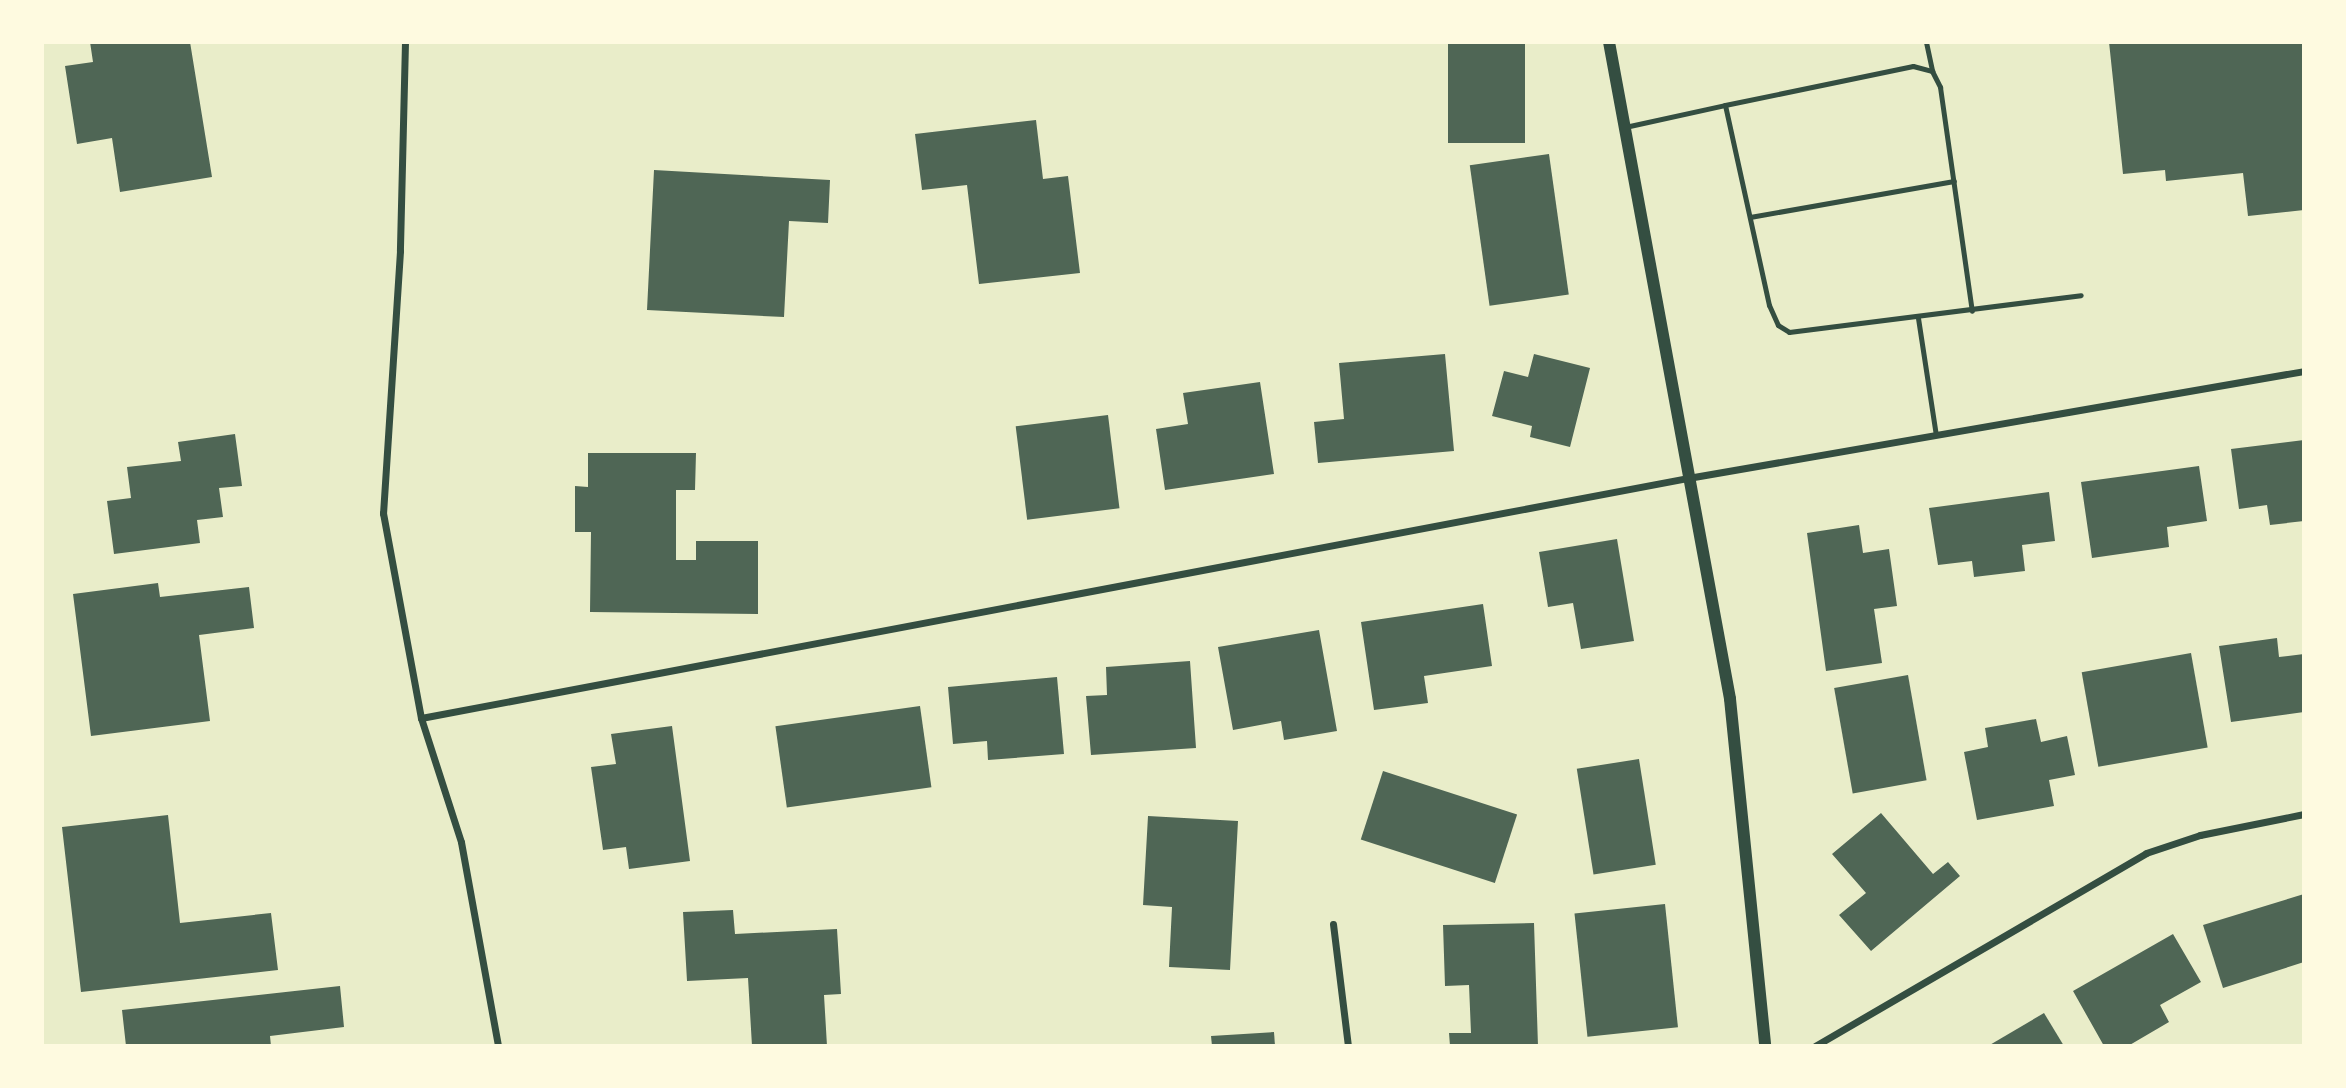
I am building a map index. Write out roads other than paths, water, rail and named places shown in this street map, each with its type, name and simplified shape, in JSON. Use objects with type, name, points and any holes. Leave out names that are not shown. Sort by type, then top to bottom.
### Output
[{"type":"street","points":[[405,42],[400,251],[383,513],[421,718],[461,842],[498,1046]]},
{"type":"street","points":[[1609,42],[1730,699],[1765,1046]]},
{"type":"street","points":[[421,718],[1688,478],[2304,371]]},
{"type":"street","points":[[1815,1046],[2146,853],[2200,835],[2304,814]]},
{"type":"street","points":[[1333,924],[1348,1046]]},
{"type":"lane","points":[[1926,42],[1931,71],[1940,87],[1972,310]]},
{"type":"lane","points":[[1625,127],[1913,66],[1931,71]]},
{"type":"lane","points":[[1725,105],[1769,305],[1778,326],[1798,334],[2081,295]]},
{"type":"lane","points":[[1749,217],[1954,181]]},
{"type":"lane","points":[[1918,318],[1936,435]]}]
